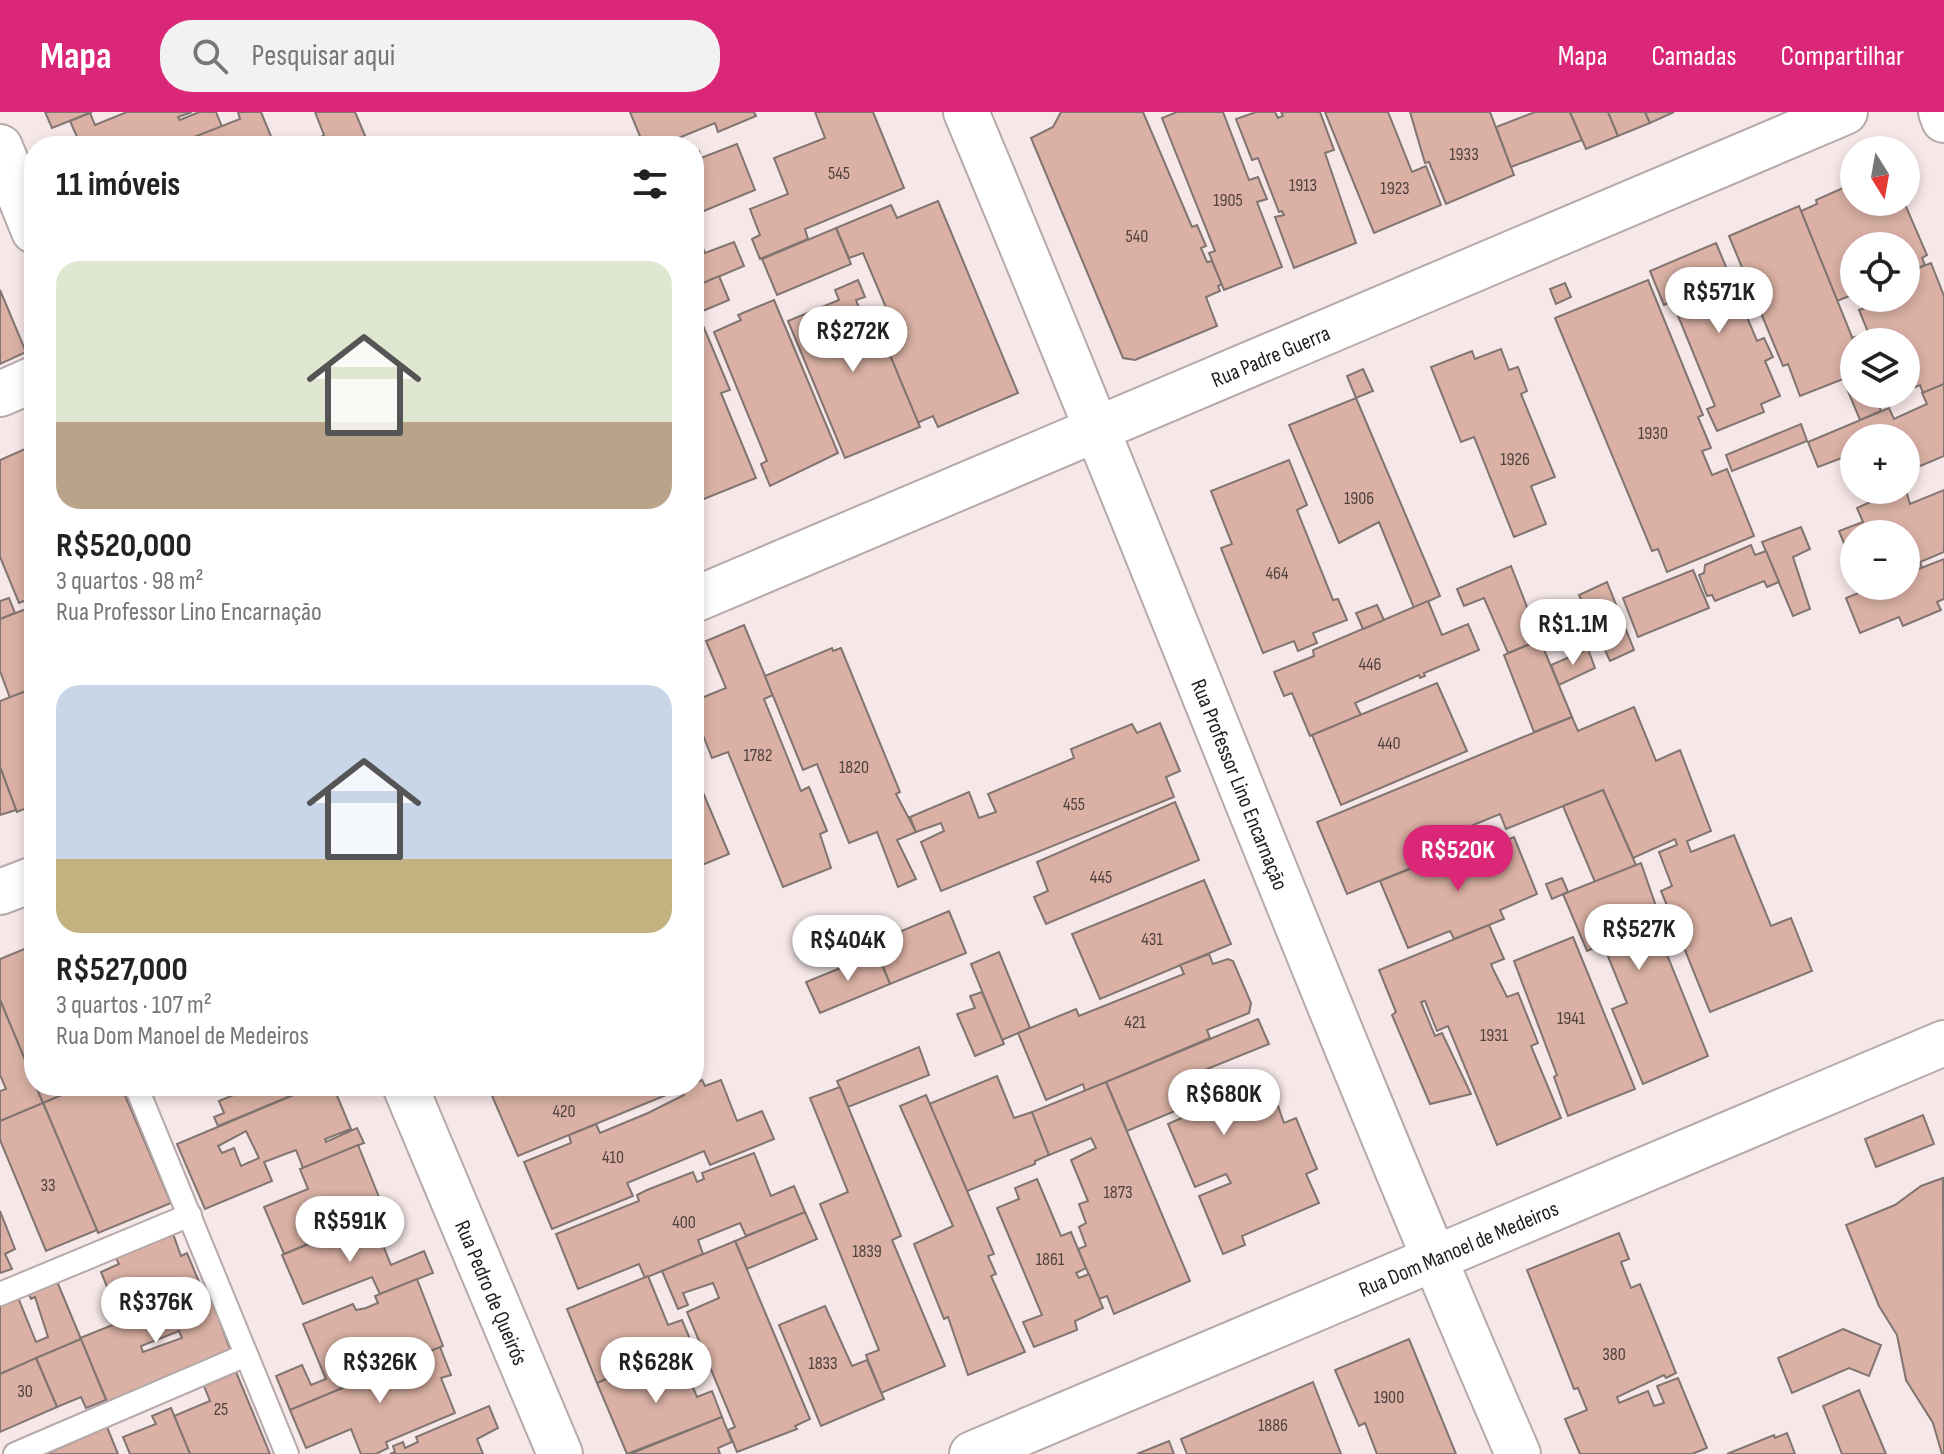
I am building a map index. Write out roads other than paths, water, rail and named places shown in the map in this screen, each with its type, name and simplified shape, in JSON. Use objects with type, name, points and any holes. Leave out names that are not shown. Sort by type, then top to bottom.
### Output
[{"type":"street","name":"Rua Professor Lino Encarnação","points":[[966,112],[1100,430],[1433,1259],[1518,1454]]},
{"type":"street","name":"Rua Padre Guerra","points":[[704,596],[1845,112]]},
{"type":"street","points":[[1941,112],[1944,120]]},
{"type":"street","points":[[0,147],[24,206]]},
{"type":"street","points":[[0,394],[24,383]]},
{"type":"street","points":[[0,892],[24,883]]},
{"type":"street","name":"Rua Dom Manoel de Medeiros","points":[[972,1454],[1944,1043]]},
{"type":"street","name":"Rua Pedro de Queirós","points":[[409,1096],[560,1454]]},
{"type":"lane","points":[[140,1096],[287,1454]]},
{"type":"lane","points":[[0,1294],[190,1215]]},
{"type":"lane","points":[[15,1454],[246,1355]]}]
